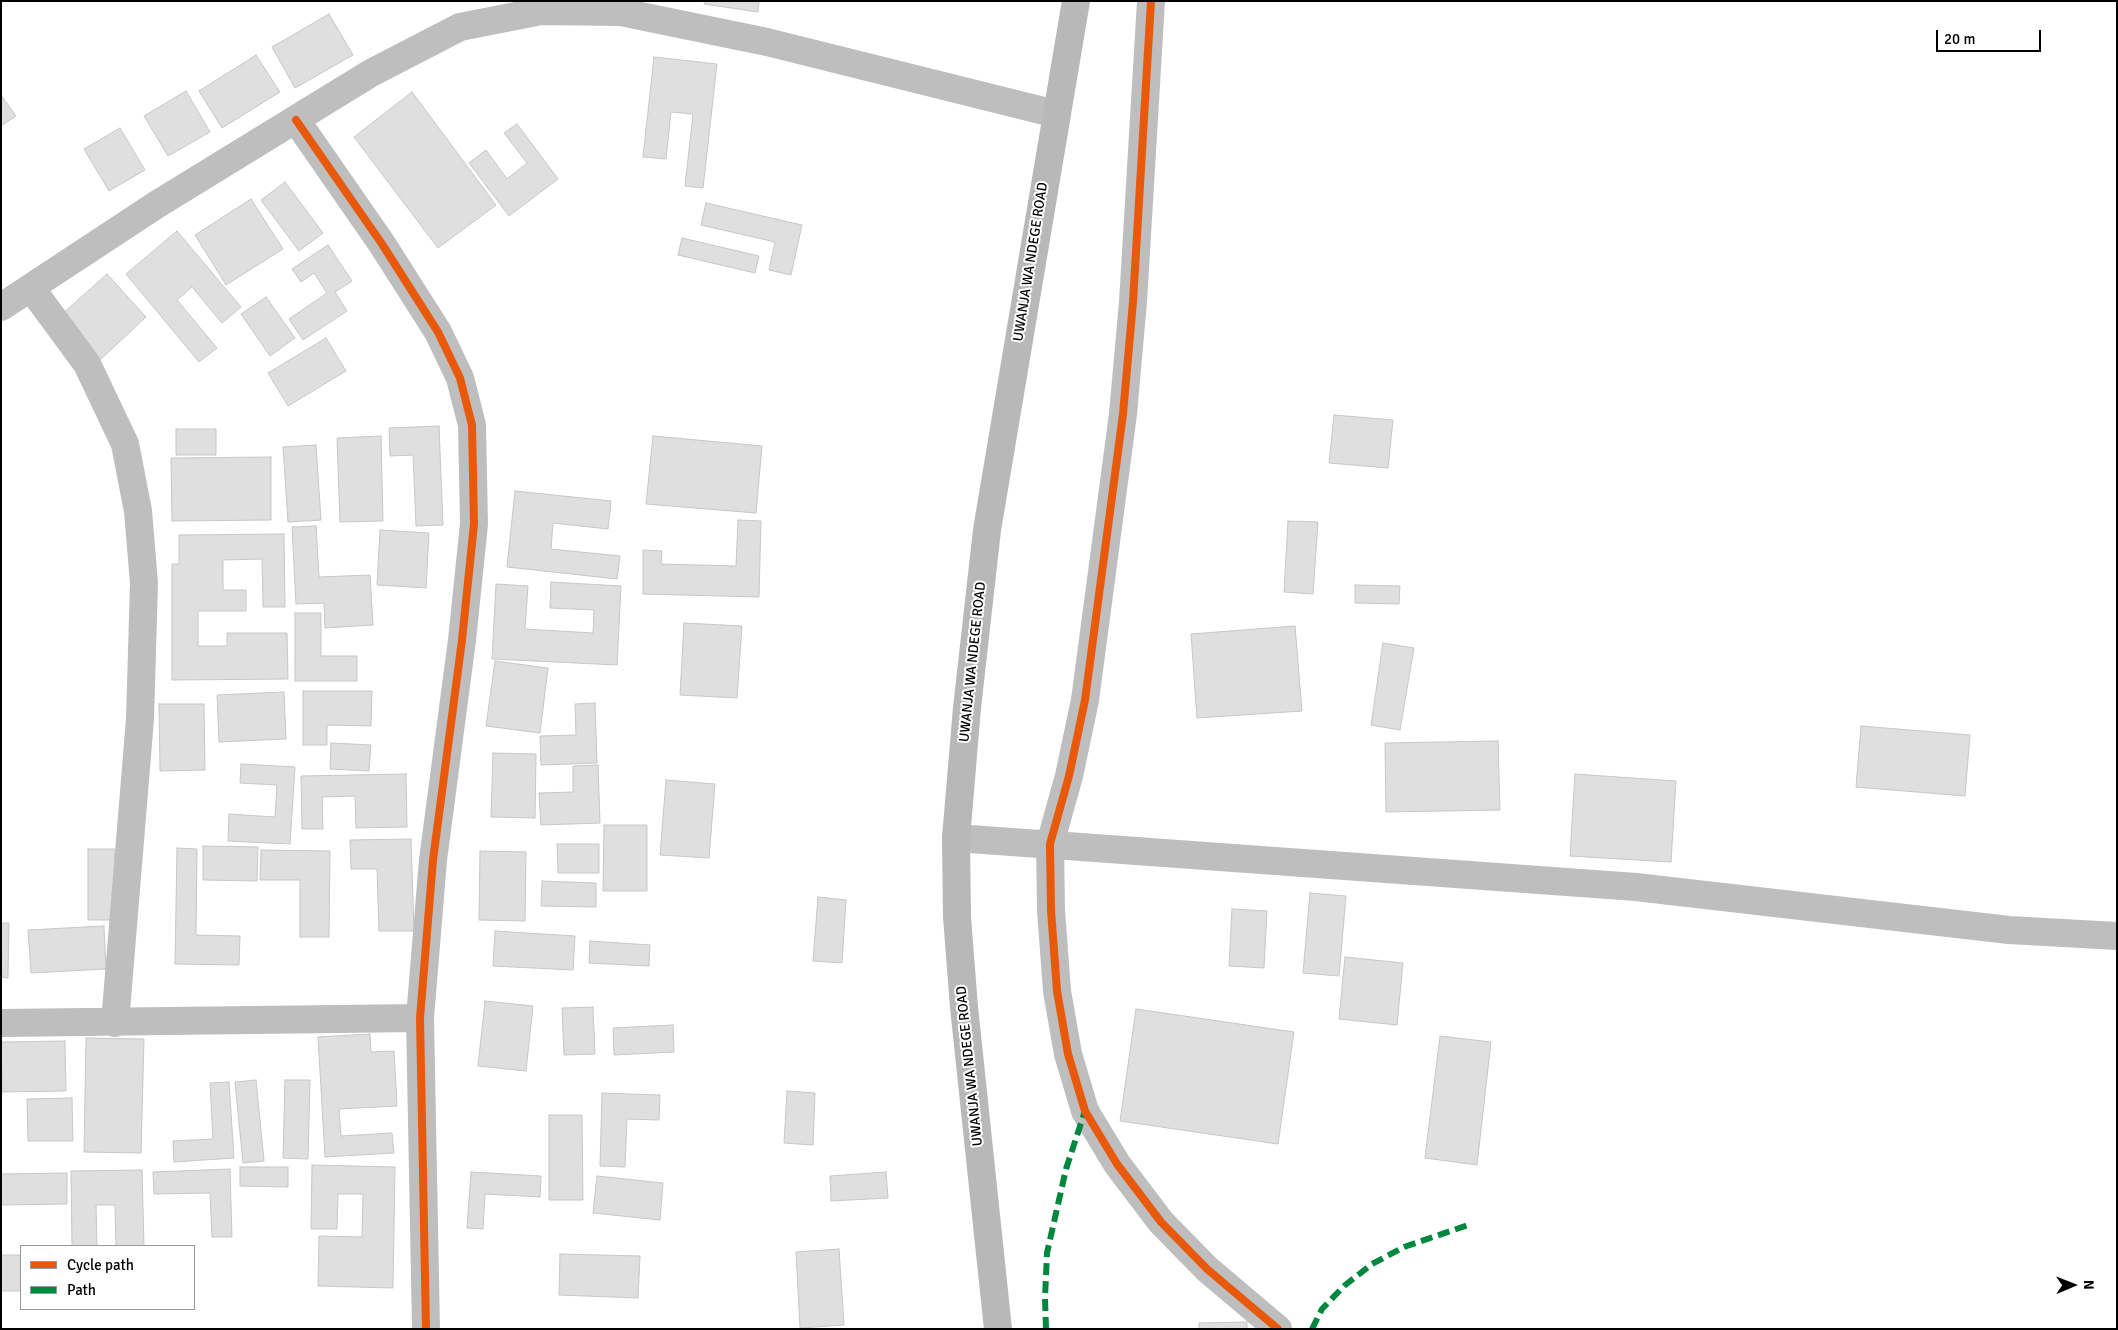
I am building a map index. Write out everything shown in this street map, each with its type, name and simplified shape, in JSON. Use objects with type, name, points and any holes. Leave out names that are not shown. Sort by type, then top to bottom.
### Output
[{"type":"main road","name":"UWANJA WA NDEGE ROAD","points":[[998,1329],[964,1007],[958,917],[956,838],[967,708],[987,530],[1076,1]]},
{"type":"street","points":[[1151,1],[1133,302],[1123,414],[1085,700],[1069,776],[1050,844],[1050,910],[1057,991],[1068,1054],[1085,1111],[1117,1164],[1161,1222],[1207,1269],[1278,1329]]},
{"type":"street","points":[[1,307],[156,206],[371,73],[460,27],[541,11],[621,12],[777,44],[1056,114]]},
{"type":"street","points":[[296,120],[382,244],[438,332],[460,378],[472,425],[474,524],[462,640],[433,860],[420,1018],[426,1329]]},
{"type":"street","points":[[31,288],[91,373],[125,444],[138,511],[144,582],[140,719],[115,1023]]},
{"type":"street","points":[[956,838],[1636,887],[2009,930],[2117,936]]},
{"type":"street","points":[[1,1022],[115,1023],[420,1018]]},
{"type":"building","points":[[705,1],[759,1],[758,12],[704,4]]},
{"type":"building","points":[[329,14],[353,55],[295,88],[272,47]]},
{"type":"building","points":[[256,55],[280,92],[222,128],[199,91]]},
{"type":"building","points":[[654,57],[717,64],[703,188],[685,186],[693,114],[671,112],[666,159],[643,157]]},
{"type":"building","points":[[186,91],[210,132],[168,156],[144,116]]},
{"type":"building","points":[[412,92],[496,205],[438,248],[354,137]]},
{"type":"building","points":[[1,95],[16,116],[1,126]]},
{"type":"building","points":[[517,124],[558,179],[509,216],[469,163],[486,150],[507,179],[527,163],[504,133]]},
{"type":"building","points":[[120,128],[145,170],[109,191],[84,149]]},
{"type":"building","points":[[285,182],[323,233],[299,251],[261,200]]},
{"type":"building","points":[[251,199],[283,249],[226,285],[195,235]]},
{"type":"building","points":[[706,203],[802,225],[791,275],[769,270],[775,242],[701,225]]},
{"type":"building","points":[[177,231],[241,307],[222,323],[192,287],[177,300],[217,348],[199,362],[126,274]]},
{"type":"building","points":[[682,238],[759,256],[755,273],[678,255]]},
{"type":"building","points":[[328,245],[352,281],[335,292],[347,311],[303,340],[289,319],[327,293],[314,273],[301,282],[292,269]]},
{"type":"building","points":[[107,274],[146,317],[100,360],[60,316]]},
{"type":"building","points":[[266,297],[295,338],[270,356],[241,314]]},
{"type":"building","points":[[326,338],[346,371],[288,406],[268,373]]},
{"type":"building","points":[[1334,415],[1393,420],[1388,468],[1329,463]]},
{"type":"building","points":[[439,426],[443,525],[416,526],[413,455],[390,456],[389,428]]},
{"type":"building","points":[[176,429],[216,429],[216,455],[176,455]]},
{"type":"building","points":[[381,436],[383,521],[340,522],[337,438]]},
{"type":"building","points":[[653,436],[762,446],[756,513],[646,504]]},
{"type":"building","points":[[316,445],[321,520],[288,522],[283,447]]},
{"type":"building","points":[[271,457],[271,520],[172,521],[171,458]]},
{"type":"building","points":[[515,491],[611,501],[608,529],[553,523],[551,549],[620,556],[617,579],[507,567]]},
{"type":"building","points":[[738,520],[761,521],[759,597],[643,594],[643,550],[662,551],[661,564],[736,566]]},
{"type":"building","points":[[1288,521],[1318,522],[1313,594],[1284,592]]},
{"type":"building","points":[[316,526],[319,577],[370,575],[373,625],[325,628],[324,603],[296,604],[292,527]]},
{"type":"building","points":[[380,530],[429,533],[426,588],[377,585]]},
{"type":"building","points":[[284,534],[285,607],[263,607],[262,559],[223,560],[223,590],[246,590],[246,611],[198,611],[198,646],[227,646],[227,633],[287,633],[288,679],[172,680],[172,564],[179,564],[179,535]]},
{"type":"building","points":[[551,582],[621,586],[617,665],[492,659],[496,584],[528,586],[525,629],[593,633],[594,610],[550,608]]},
{"type":"building","points":[[1355,585],[1400,586],[1399,604],[1355,603]]},
{"type":"building","points":[[295,613],[321,613],[321,656],[357,656],[357,681],[295,681]]},
{"type":"building","points":[[684,623],[742,626],[737,698],[680,695]]},
{"type":"building","points":[[1295,626],[1302,711],[1197,718],[1191,634]]},
{"type":"building","points":[[1383,643],[1414,648],[1400,730],[1371,725]]},
{"type":"building","points":[[495,661],[548,668],[540,733],[486,726]]},
{"type":"building","points":[[303,691],[372,691],[371,726],[327,725],[327,745],[303,745]]},
{"type":"building","points":[[284,692],[286,739],[219,742],[217,695]]},
{"type":"building","points":[[595,703],[597,763],[541,765],[540,736],[576,735],[575,704]]},
{"type":"building","points":[[159,704],[204,704],[205,770],[160,771]]},
{"type":"building","points":[[1861,726],[1970,735],[1965,796],[1856,787]]},
{"type":"building","points":[[1498,741],[1500,810],[1386,812],[1385,743]]},
{"type":"building","points":[[331,743],[371,745],[369,771],[330,769]]},
{"type":"building","points":[[493,753],[536,754],[535,818],[491,817]]},
{"type":"building","points":[[241,764],[295,767],[290,844],[228,841],[229,814],[275,817],[277,785],[240,783]]},
{"type":"building","points":[[598,765],[600,823],[541,825],[539,793],[573,792],[573,766]]},
{"type":"building","points":[[406,774],[407,827],[356,828],[355,796],[322,797],[323,829],[302,829],[301,776]]},
{"type":"building","points":[[1575,774],[1676,781],[1671,862],[1570,856]]},
{"type":"building","points":[[666,780],[715,784],[709,858],[660,855]]},
{"type":"building","points":[[604,825],[647,825],[647,891],[603,891]]},
{"type":"building","points":[[411,839],[414,931],[379,931],[377,869],[351,869],[350,840]]},
{"type":"building","points":[[557,844],[599,844],[599,873],[558,873]]},
{"type":"building","points":[[203,846],[258,847],[257,881],[203,880]]},
{"type":"building","points":[[177,848],[197,849],[196,935],[240,936],[239,965],[175,964]]},
{"type":"building","points":[[88,849],[115,849],[115,920],[88,920]]},
{"type":"building","points":[[261,850],[330,851],[329,937],[300,937],[300,880],[260,880]]},
{"type":"building","points":[[480,851],[526,852],[525,921],[479,920]]},
{"type":"building","points":[[542,881],[596,883],[596,907],[541,906]]},
{"type":"building","points":[[1310,893],[1346,896],[1339,976],[1303,973]]},
{"type":"building","points":[[818,897],[846,900],[842,963],[813,961]]},
{"type":"building","points":[[1232,909],[1267,911],[1264,968],[1229,966]]},
{"type":"building","points":[[1,923],[9,923],[8,978],[1,977]]},
{"type":"building","points":[[104,926],[106,969],[31,973],[28,930]]},
{"type":"building","points":[[495,931],[575,936],[573,970],[493,966]]},
{"type":"building","points":[[590,941],[650,945],[649,966],[589,963]]},
{"type":"building","points":[[1345,957],[1403,963],[1397,1025],[1339,1019]]},
{"type":"building","points":[[485,1001],[533,1006],[526,1071],[478,1066]]},
{"type":"building","points":[[593,1007],[595,1054],[564,1055],[562,1008]]},
{"type":"building","points":[[1136,1009],[1294,1032],[1278,1144],[1120,1121]]},
{"type":"building","points":[[673,1025],[674,1052],[614,1055],[613,1028]]},
{"type":"building","points":[[370,1034],[371,1052],[394,1051],[397,1106],[339,1109],[341,1136],[392,1133],[394,1153],[325,1157],[318,1037]]},
{"type":"building","points":[[1440,1036],[1491,1042],[1477,1165],[1425,1158]]},
{"type":"building","points":[[86,1038],[144,1039],[141,1153],[84,1152]]},
{"type":"building","points":[[65,1041],[66,1091],[2,1092],[1,1042]]},
{"type":"building","points":[[256,1080],[264,1161],[243,1163],[235,1082]]},
{"type":"building","points":[[285,1080],[310,1080],[308,1159],[283,1158]]},
{"type":"building","points":[[229,1082],[234,1158],[174,1162],[173,1141],[213,1139],[210,1083]]},
{"type":"building","points":[[787,1091],[815,1093],[813,1145],[784,1143]]},
{"type":"building","points":[[602,1093],[660,1095],[659,1120],[627,1119],[625,1167],[600,1166]]},
{"type":"building","points":[[72,1098],[73,1141],[28,1141],[27,1099]]},
{"type":"building","points":[[549,1115],[582,1115],[583,1200],[549,1200]]},
{"type":"building","points":[[312,1165],[395,1167],[393,1288],[318,1286],[319,1236],[362,1237],[363,1194],[338,1194],[337,1229],[311,1229]]},
{"type":"building","points":[[240,1167],[288,1167],[288,1187],[240,1186]]},
{"type":"building","points":[[230,1169],[232,1237],[212,1237],[210,1193],[154,1194],[153,1172]]},
{"type":"building","points":[[142,1170],[144,1245],[116,1245],[115,1205],[96,1205],[97,1245],[72,1245],[71,1171]]},
{"type":"building","points":[[471,1172],[541,1176],[540,1197],[485,1194],[483,1229],[467,1228]]},
{"type":"building","points":[[886,1172],[888,1198],[831,1201],[830,1176]]},
{"type":"building","points":[[67,1173],[67,1204],[1,1205],[1,1174]]},
{"type":"building","points":[[597,1176],[663,1183],[660,1220],[593,1213]]},
{"type":"building","points":[[839,1249],[844,1325],[800,1328],[796,1252]]},
{"type":"building","points":[[560,1254],[640,1256],[638,1298],[559,1295]]},
{"type":"building","points":[[1,1255],[20,1255],[20,1291],[1,1291]]},
{"type":"building","points":[[1247,1322],[1247,1329],[1199,1329],[1199,1323]]},
{"type":"marked path","points":[[1046,1329],[1047,1253],[1066,1169],[1085,1111]]},
{"type":"marked path","points":[[1312,1329],[1322,1309],[1344,1286],[1372,1264],[1404,1247],[1471,1224]]},
{"type":"cycle path","points":[[1151,1],[1133,302],[1123,414],[1085,700],[1069,776],[1050,844],[1051,910],[1057,991],[1068,1054],[1085,1111],[1117,1164],[1161,1222],[1207,1269],[1278,1329]]},
{"type":"cycle path","points":[[296,120],[382,244],[438,332],[460,378],[472,425],[474,524],[462,640],[433,860],[420,1018],[426,1329]]}]
